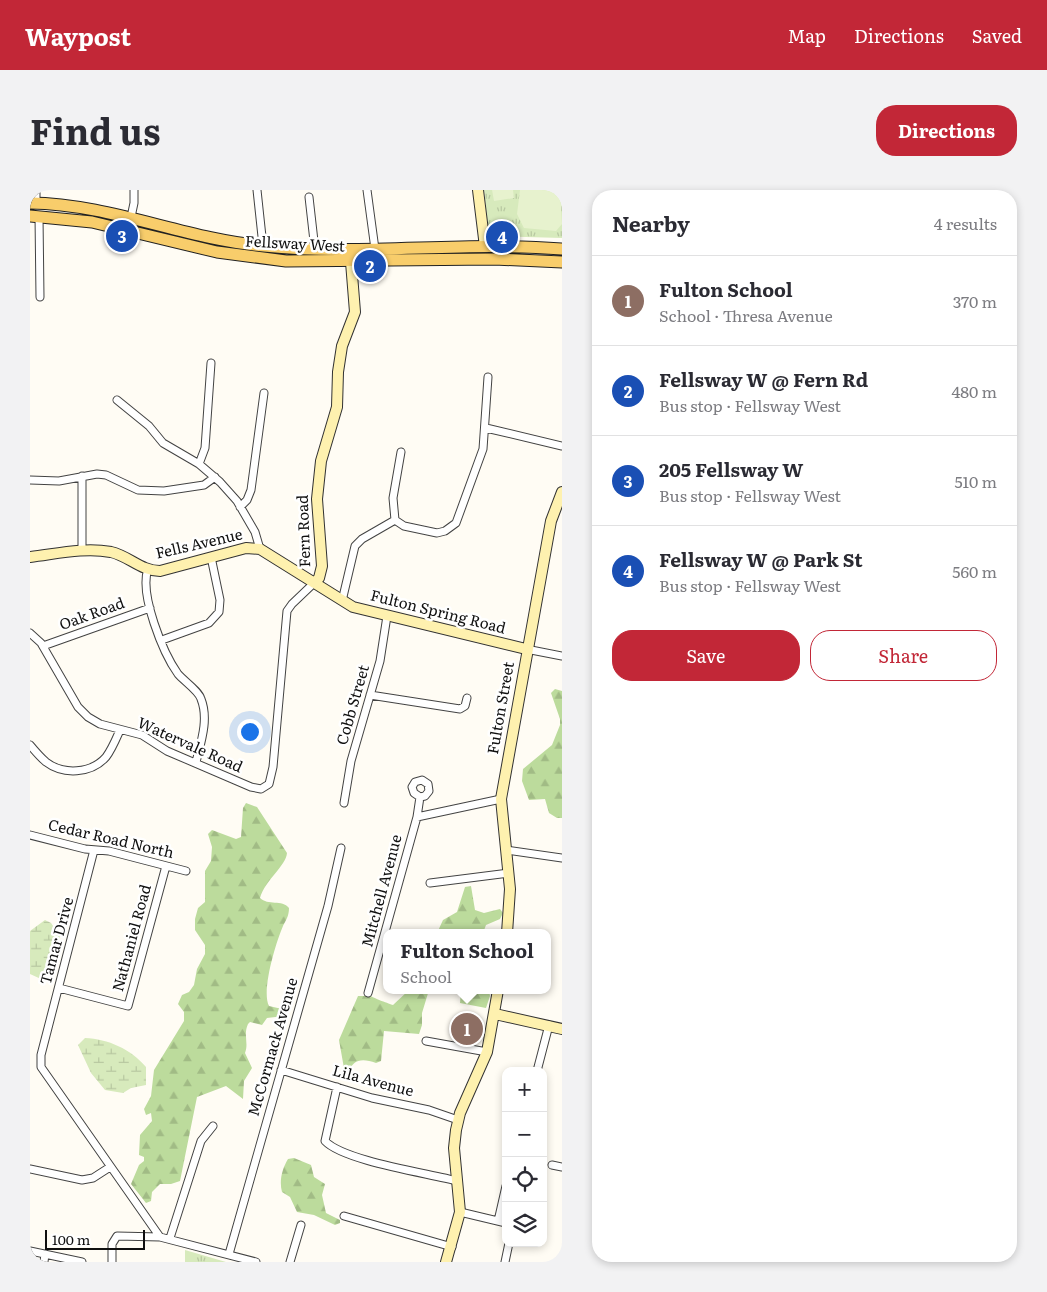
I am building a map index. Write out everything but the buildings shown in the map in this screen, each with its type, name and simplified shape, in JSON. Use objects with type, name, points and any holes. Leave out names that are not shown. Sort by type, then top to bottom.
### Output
[{"type":"main road","name":"Fellsway West","points":[[33,204],[94,210],[131,217],[220,240],[263,246],[315,250],[485,247],[562,249]]},
{"type":"main road","name":"Fellsway West","points":[[35,216],[107,224],[234,255],[286,261],[351,262],[494,259],[562,262]]},
{"type":"street","points":[[33,204],[36,190]]},
{"type":"street","points":[[131,217],[134,204],[134,190]]},
{"type":"street","points":[[257,190],[263,246]]},
{"type":"street","points":[[367,190],[375,249]]},
{"type":"street","points":[[478,190],[485,247]]},
{"type":"street","points":[[309,197],[315,250]]},
{"type":"street","points":[[35,216],[40,297]]},
{"type":"street","name":"Fern Road","points":[[264,788],[270,783],[273,767],[288,611],[292,604],[319,578],[322,566],[316,499],[321,461],[337,407],[338,372],[342,346],[355,312],[351,262]]},
{"type":"street","points":[[199,464],[205,448],[211,363]]},
{"type":"street","points":[[395,520],[404,526],[437,532],[445,531],[456,523],[484,449],[488,377]]},
{"type":"street","points":[[240,507],[247,500],[251,490],[264,393]]},
{"type":"street","points":[[117,400],[149,426],[163,442],[199,464],[215,477],[240,507],[255,532],[260,549]]},
{"type":"street","points":[[486,428],[562,446]]},
{"type":"street","points":[[395,520],[393,498],[400,452]]},
{"type":"street","points":[[30,480],[59,481],[82,476],[106,475],[130,487],[146,491],[190,488],[204,485],[215,477]]},
{"type":"street","points":[[82,476],[82,550]]},
{"type":"street","name":"Fulton Street","points":[[507,929],[510,896],[509,873],[501,799],[526,649],[551,521],[562,492]]},
{"type":"street","points":[[342,601],[355,546],[365,537],[388,526],[395,520]]},
{"type":"street","name":"Fells Avenue","points":[[30,557],[82,550],[102,551],[123,556],[148,570],[168,570],[246,548],[260,549]]},
{"type":"street","name":"Fulton Spring Road","points":[[260,549],[353,607],[562,656]]},
{"type":"street","points":[[162,640],[209,623],[220,612],[220,600],[211,557]]},
{"type":"street","points":[[148,570],[146,584],[150,608],[162,640],[177,673],[202,700],[204,730],[196,762]]},
{"type":"street","name":"Oak Road","points":[[43,646],[150,608]]},
{"type":"street","name":"Cobb Street","points":[[344,803],[348,772],[381,658],[387,616]]},
{"type":"street","name":"Watervale Road","points":[[30,633],[43,646],[80,710],[95,722],[142,735],[167,751],[251,787],[264,788]]},
{"type":"street","points":[[370,695],[458,709],[465,706],[467,698]]},
{"type":"street","points":[[30,745],[50,765],[65,770],[85,770],[99,764],[106,757],[120,730]]},
{"type":"street","name":"Mitchell Avenue","points":[[386,929],[417,817],[420,797]]},
{"type":"street","points":[[417,817],[501,799]]},
{"type":"street","name":"Cedar Road North","points":[[30,834],[94,850],[109,850],[186,871]]},
{"type":"street","name":"McCormack Avenue","points":[[229,1254],[328,906],[341,848]]},
{"type":"street","name":"Tamar Drive","points":[[94,850],[40,1055],[40,1065],[160,1237]]},
{"type":"street","points":[[506,850],[562,858]]},
{"type":"street","name":"Nathaniel Road","points":[[59,988],[128,1006],[166,866]]},
{"type":"street","points":[[430,883],[509,873]]},
{"type":"street","name":"Mitchell Avenue","points":[[368,993],[383,939]]},
{"type":"street","points":[[446,1262],[452,1247],[460,1212],[454,1148],[458,1120],[487,1052],[498,994]]},
{"type":"street","points":[[495,1014],[562,1029]]},
{"type":"street","points":[[538,1067],[549,1025]]},
{"type":"street","points":[[426,1042],[487,1052]]},
{"type":"street","name":"Lila Avenue","points":[[281,1070],[458,1120]]},
{"type":"street","points":[[337,1086],[325,1141],[332,1148],[347,1155],[457,1180]]},
{"type":"street","points":[[170,1238],[202,1141],[213,1126]]},
{"type":"street","points":[[552,1165],[562,1167]]},
{"type":"street","points":[[30,1169],[82,1180],[93,1178],[110,1167]]},
{"type":"street","points":[[460,1212],[502,1222]]},
{"type":"street","points":[[344,1216],[452,1247]]},
{"type":"street","points":[[290,1262],[301,1225]]},
{"type":"street","points":[[112,1262],[112,1244],[119,1236],[170,1238],[256,1262]]},
{"type":"street","points":[[504,1262],[508,1247]]},
{"type":"street","points":[[30,1251],[44,1258],[82,1262]]},
{"type":"green space","points":[[484,190],[562,190],[562,238],[489,236]]},
{"type":"green space","points":[[492,190],[513,190],[514,198],[494,201]]},
{"type":"green space","points":[[520,190],[560,190],[562,224],[556,231],[524,228],[517,214]]},
{"type":"green space","points":[[555,689],[562,691],[562,818],[557,818],[549,813],[545,799],[529,800],[522,781],[523,769],[552,745],[560,725],[560,719],[551,693]]},
{"type":"green space","points":[[246,803],[257,807],[287,853],[283,863],[266,885],[260,898],[267,902],[286,905],[289,908],[288,916],[273,954],[267,989],[269,1006],[282,1009],[285,1014],[284,1016],[267,1018],[262,1025],[250,1022],[248,1024],[245,1053],[252,1068],[244,1081],[243,1099],[226,1086],[197,1097],[180,1181],[171,1184],[160,1184],[152,1192],[151,1201],[146,1203],[131,1184],[139,1165],[144,1161],[144,1157],[139,1155],[140,1135],[152,1121],[151,1113],[146,1115],[144,1109],[151,1096],[154,1070],[184,1021],[184,1012],[178,1004],[182,995],[189,992],[194,985],[197,969],[205,954],[205,945],[195,930],[195,919],[198,908],[205,902],[205,871],[211,861],[212,847],[208,834],[212,830],[236,839],[241,837],[243,808]]},
{"type":"green space","points":[[471,886],[475,910],[484,913],[500,909],[503,913],[500,919],[486,925],[484,929],[439,929],[443,920],[457,912],[465,887]]},
{"type":"green space","points":[[45,920],[51,923],[60,936],[49,973],[46,978],[41,979],[30,974],[30,931]]},
{"type":"green space","points":[[405,994],[428,994],[422,1013],[422,1025],[419,1034],[384,1031],[381,1061],[376,1063],[366,1060],[355,1062],[348,1073],[345,1074],[339,1040],[358,996],[371,996],[393,1005]]},
{"type":"green space","points":[[461,994],[490,994],[486,1008],[460,1003]]},
{"type":"green space","points":[[85,1038],[102,1040],[118,1046],[133,1055],[146,1067],[146,1085],[131,1088],[123,1093],[105,1090],[91,1073],[78,1045]]},
{"type":"green space","points":[[294,1158],[311,1165],[314,1177],[325,1184],[322,1195],[326,1213],[340,1220],[340,1223],[335,1225],[314,1215],[297,1212],[290,1197],[282,1192],[281,1179],[284,1167],[288,1159]]},
{"type":"green space","points":[[185,1250],[226,1262],[185,1262]]},
{"type":"place","name":"205 Fellsway W","points":[[122,236]]},
{"type":"place","name":"Fellsway W @ Park St","points":[[502,237]]},
{"type":"place","name":"Fellsway W @ Fern Rd","points":[[370,266]]},
{"type":"place","name":"Fulton School","points":[[467,1029]]}]
